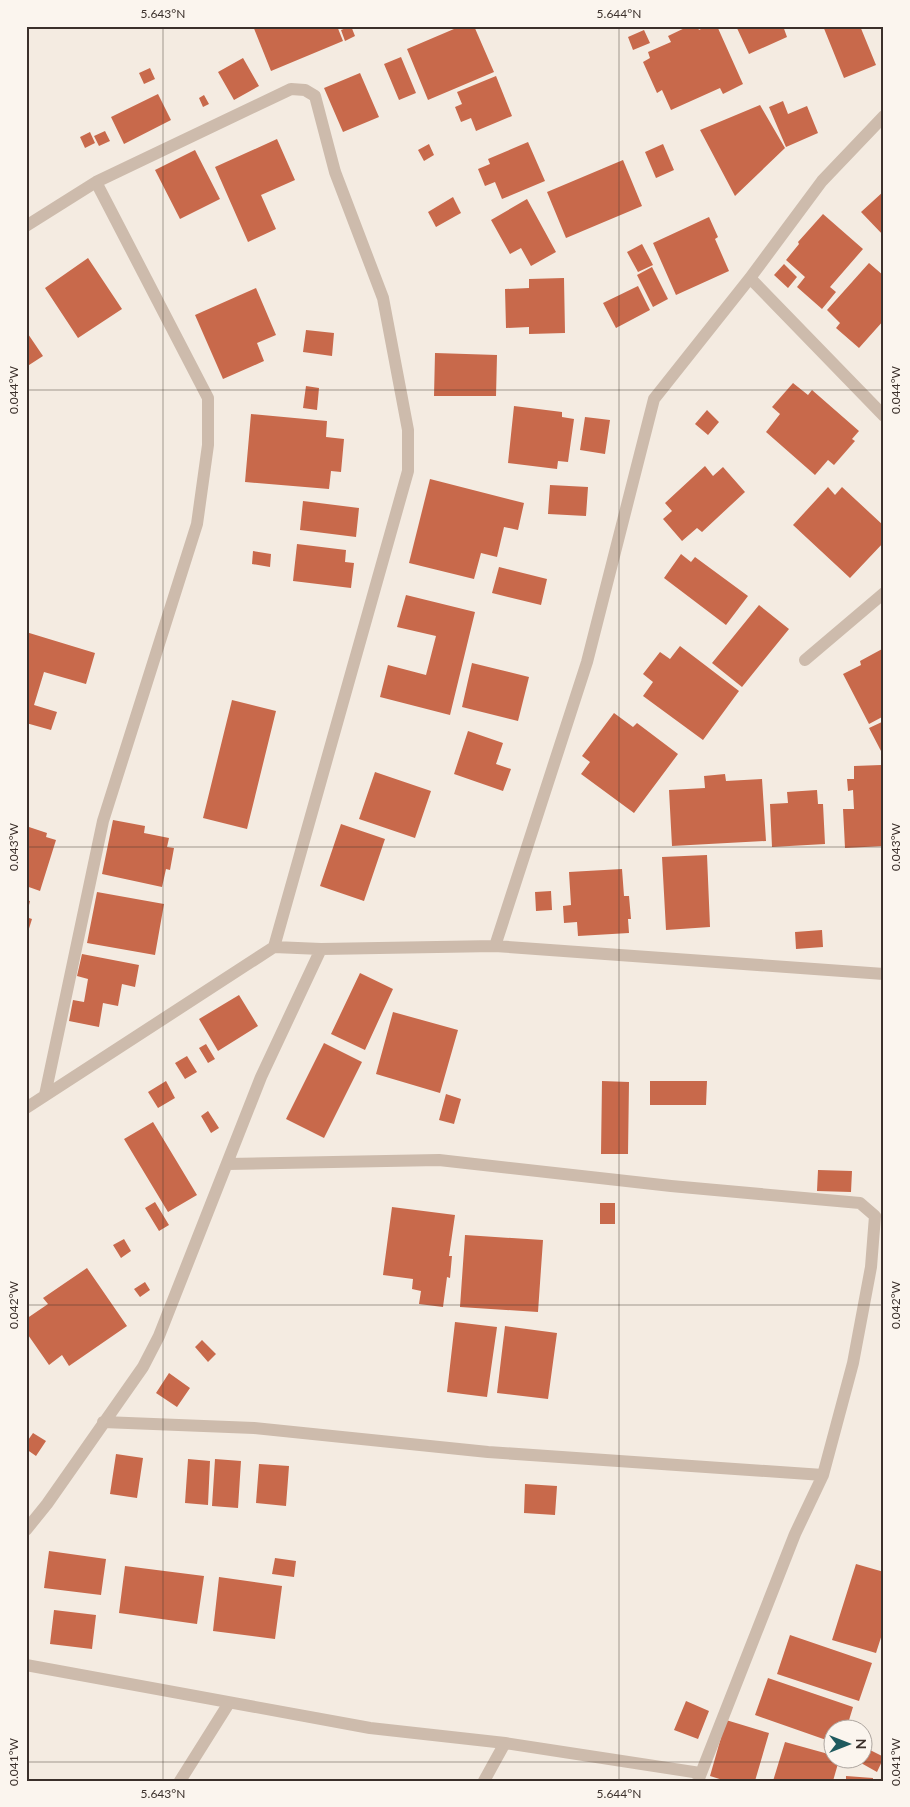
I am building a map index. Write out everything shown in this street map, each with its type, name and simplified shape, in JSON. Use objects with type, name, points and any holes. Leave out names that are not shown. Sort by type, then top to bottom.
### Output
[{"type":"street","points":[[26,226],[96,182],[291,90],[305,90],[315,96],[335,172],[383,298],[408,430],[408,471],[274,947]]},
{"type":"street","points":[[495,946],[586,662],[654,399],[750,278],[822,181],[884,116]]},
{"type":"street","points":[[45,1095],[102,821],[198,524],[208,445],[208,398],[96,182]]},
{"type":"street","points":[[750,278],[884,416]]},
{"type":"street","points":[[805,660],[884,593]]},
{"type":"street","points":[[26,1108],[274,947],[495,946],[884,974]]},
{"type":"street","points":[[26,1530],[47,1504],[102,1422],[143,1367],[159,1336],[260,1077],[321,948]]},
{"type":"street","points":[[26,1665],[370,1728],[505,1743],[699,1777],[795,1534],[824,1475],[853,1363],[872,1267],[875,1216],[860,1203],[670,1186],[439,1160],[227,1164]]},
{"type":"street","points":[[102,1422],[254,1428],[488,1452],[824,1475]]},
{"type":"street","points":[[180,1781],[228,1703]]},
{"type":"street","points":[[484,1781],[505,1743]]},
{"type":"building","points":[[253,26],[337,26],[343,41],[271,71]]},
{"type":"building","points":[[351,26],[355,36],[345,41],[341,30]]},
{"type":"building","points":[[461,26],[474,26],[494,72],[428,100],[407,49]]},
{"type":"building","points":[[689,26],[697,26],[699,30],[707,26],[717,26],[743,84],[723,94],[720,88],[671,110],[662,90],[657,93],[643,62],[650,58],[648,52],[671,42],[668,36]]},
{"type":"building","points":[[736,26],[783,26],[787,37],[749,54]]},
{"type":"building","points":[[823,26],[860,26],[876,65],[844,78]]},
{"type":"building","points":[[644,30],[650,43],[633,50],[628,37]]},
{"type":"building","points":[[401,57],[416,93],[399,100],[384,64]]},
{"type":"building","points":[[243,58],[259,86],[234,100],[218,72]]},
{"type":"building","points":[[150,68],[155,79],[144,84],[139,73]]},
{"type":"building","points":[[360,73],[379,117],[343,132],[324,88]]},
{"type":"building","points":[[496,76],[512,116],[476,131],[471,118],[461,122],[455,107],[462,104],[457,92]]},
{"type":"building","points":[[158,94],[171,120],[124,144],[111,117]]},
{"type":"building","points":[[204,95],[209,104],[203,107],[199,98]]},
{"type":"building","points":[[783,101],[788,114],[807,106],[818,133],[786,147],[769,107]]},
{"type":"building","points":[[760,105],[785,148],[735,196],[700,130]]},
{"type":"building","points":[[105,131],[110,141],[99,146],[94,136]]},
{"type":"building","points":[[90,132],[95,143],[85,148],[80,137]]},
{"type":"building","points":[[277,139],[295,180],[261,195],[276,229],[248,242],[215,167]]},
{"type":"building","points":[[528,142],[545,181],[502,199],[495,182],[485,186],[478,169],[490,164],[488,159]]},
{"type":"building","points":[[429,144],[434,155],[424,161],[418,150]]},
{"type":"building","points":[[663,144],[674,170],[656,178],[645,152]]},
{"type":"building","points":[[195,150],[220,199],[180,219],[155,170]]},
{"type":"building","points":[[623,160],[642,206],[566,238],[547,192]]},
{"type":"building","points":[[884,191],[884,236],[861,212]]},
{"type":"building","points":[[453,197],[461,213],[436,227],[428,212]]},
{"type":"building","points":[[527,199],[556,252],[531,266],[521,248],[510,254],[491,220]]},
{"type":"building","points":[[823,214],[863,249],[830,287],[836,292],[822,309],[797,287],[805,277],[786,260],[799,244],[798,242]]},
{"type":"building","points":[[709,217],[718,237],[715,239],[729,271],[676,295],[653,243]]},
{"type":"building","points":[[642,244],[653,265],[638,272],[627,252]]},
{"type":"building","points":[[88,258],[122,309],[78,338],[45,288]]},
{"type":"building","points":[[869,263],[884,276],[884,320],[859,348],[836,328],[840,323],[827,310]]},
{"type":"building","points":[[784,264],[797,277],[788,288],[774,275]]},
{"type":"building","points":[[652,267],[668,299],[653,307],[637,275]]},
{"type":"building","points":[[564,278],[565,333],[529,334],[529,327],[506,328],[505,289],[529,288],[529,279]]},
{"type":"building","points":[[638,286],[650,310],[616,328],[603,303]]},
{"type":"building","points":[[256,288],[276,335],[257,343],[264,361],[223,379],[195,315]]},
{"type":"building","points":[[306,330],[334,333],[332,356],[303,352]]},
{"type":"building","points":[[26,331],[43,356],[26,367]]},
{"type":"building","points":[[435,353],[497,355],[496,396],[434,396]]},
{"type":"building","points":[[793,383],[808,395],[812,390],[859,431],[852,439],[855,441],[834,465],[828,460],[815,475],[766,432],[780,414],[772,407]]},
{"type":"building","points":[[306,386],[319,388],[317,410],[303,408]]},
{"type":"building","points":[[514,406],[562,412],[562,417],[574,419],[568,462],[558,461],[557,469],[508,463]]},
{"type":"building","points":[[707,410],[719,422],[708,435],[695,424]]},
{"type":"building","points":[[251,414],[327,421],[326,437],[344,439],[341,472],[331,471],[329,489],[245,482]]},
{"type":"building","points":[[585,417],[610,420],[605,454],[580,450]]},
{"type":"building","points":[[705,466],[713,476],[723,467],[745,492],[702,532],[697,528],[682,541],[663,519],[672,511],[665,503]]},
{"type":"building","points":[[430,479],[524,503],[518,530],[504,527],[497,557],[481,553],[474,579],[409,563]]},
{"type":"building","points":[[550,485],[588,487],[586,516],[548,514]]},
{"type":"building","points":[[828,487],[835,495],[842,487],[884,526],[884,542],[850,578],[793,525]]},
{"type":"building","points":[[303,501],[359,508],[356,537],[300,530]]},
{"type":"building","points":[[297,544],[346,550],[345,562],[354,563],[351,588],[293,581]]},
{"type":"building","points":[[253,551],[271,554],[270,567],[252,564]]},
{"type":"building","points":[[681,554],[691,562],[695,557],[748,596],[726,625],[664,578]]},
{"type":"building","points":[[499,567],[547,579],[541,605],[492,593]]},
{"type":"building","points":[[406,595],[475,612],[450,715],[380,697],[388,665],[426,675],[436,636],[397,627]]},
{"type":"building","points":[[759,605],[789,629],[742,687],[712,663]]},
{"type":"building","points":[[26,632],[95,653],[86,684],[44,672],[34,705],[57,712],[51,730],[26,723]]},
{"type":"building","points":[[680,646],[739,691],[703,740],[643,696],[653,682],[643,674],[660,652],[670,659]]},
{"type":"building","points":[[884,648],[884,716],[869,724],[843,674],[861,665],[860,661]]},
{"type":"building","points":[[472,663],[529,677],[518,721],[462,707]]},
{"type":"building","points":[[232,700],[276,711],[247,829],[203,818]]},
{"type":"building","points":[[614,713],[633,727],[637,723],[678,754],[634,813],[581,774],[590,762],[582,756]]},
{"type":"building","points":[[884,721],[884,750],[881,751],[869,728]]},
{"type":"building","points":[[468,731],[503,743],[496,764],[511,769],[503,791],[454,774]]},
{"type":"building","points":[[881,765],[884,846],[845,848],[843,809],[854,809],[853,790],[848,791],[847,779],[854,779],[854,766]]},
{"type":"building","points":[[375,772],[431,791],[415,838],[359,819]]},
{"type":"building","points":[[725,774],[726,781],[762,779],[766,841],[672,846],[669,790],[705,788],[704,776]]},
{"type":"building","points":[[817,790],[818,804],[823,804],[825,844],[772,847],[770,804],[788,803],[787,792]]},
{"type":"building","points":[[113,820],[145,826],[144,833],[169,838],[167,847],[174,848],[170,870],[166,869],[162,887],[102,874]]},
{"type":"building","points":[[341,824],[385,839],[364,901],[320,886]]},
{"type":"building","points":[[26,826],[47,833],[46,837],[56,840],[40,891],[26,886]]},
{"type":"building","points":[[707,855],[710,927],[666,930],[662,857]]},
{"type":"building","points":[[622,869],[624,896],[629,896],[631,919],[628,919],[629,933],[578,936],[577,922],[564,923],[563,906],[571,905],[569,872]]},
{"type":"building","points":[[551,891],[552,910],[536,911],[535,892]]},
{"type":"building","points":[[97,892],[164,904],[155,955],[87,943]]},
{"type":"building","points":[[26,900],[30,901],[27,913],[26,913]]},
{"type":"building","points":[[26,917],[32,919],[27,935],[26,935]]},
{"type":"building","points":[[822,930],[823,947],[796,949],[795,932]]},
{"type":"building","points":[[82,954],[139,965],[135,987],[122,984],[118,1006],[103,1003],[99,1027],[69,1021],[73,1000],[84,1002],[88,979],[77,976]]},
{"type":"building","points":[[360,973],[393,989],[365,1050],[331,1034]]},
{"type":"building","points":[[239,995],[258,1026],[218,1051],[199,1019]]},
{"type":"building","points":[[393,1012],[458,1030],[440,1093],[376,1074]]},
{"type":"building","points":[[324,1043],[362,1062],[324,1138],[286,1119]]},
{"type":"building","points":[[206,1044],[215,1059],[208,1063],[199,1048]]},
{"type":"building","points":[[187,1056],[197,1072],[185,1079],[175,1063]]},
{"type":"building","points":[[166,1081],[175,1098],[158,1108],[148,1092]]},
{"type":"building","points":[[602,1081],[629,1082],[628,1154],[601,1154]]},
{"type":"building","points":[[650,1081],[707,1081],[706,1105],[650,1105]]},
{"type":"building","points":[[446,1094],[461,1099],[454,1124],[439,1120]]},
{"type":"building","points":[[208,1111],[219,1128],[211,1133],[201,1116]]},
{"type":"building","points":[[153,1122],[197,1195],[168,1212],[124,1139]]},
{"type":"building","points":[[818,1170],[852,1171],[851,1192],[817,1191]]},
{"type":"building","points":[[155,1202],[169,1225],[159,1231],[145,1208]]},
{"type":"building","points":[[600,1203],[615,1203],[615,1224],[600,1224]]},
{"type":"building","points":[[392,1207],[455,1215],[449,1256],[452,1256],[450,1278],[447,1277],[443,1307],[419,1304],[421,1291],[412,1289],[413,1279],[383,1275]]},
{"type":"building","points":[[465,1235],[543,1240],[538,1312],[460,1307]]},
{"type":"building","points":[[124,1239],[131,1251],[121,1258],[113,1245]]},
{"type":"building","points":[[87,1268],[127,1326],[69,1366],[62,1355],[49,1365],[26,1332],[26,1319],[48,1304],[43,1298]]},
{"type":"building","points":[[145,1282],[150,1290],[140,1297],[134,1289]]},
{"type":"building","points":[[455,1322],[497,1327],[487,1397],[447,1392]]},
{"type":"building","points":[[505,1326],[557,1333],[548,1399],[497,1393]]},
{"type":"building","points":[[202,1340],[216,1354],[208,1362],[195,1347]]},
{"type":"building","points":[[169,1373],[190,1388],[177,1407],[156,1393]]},
{"type":"building","points":[[33,1433],[46,1441],[36,1456],[26,1449],[26,1443]]},
{"type":"building","points":[[116,1454],[143,1458],[137,1498],[110,1494]]},
{"type":"building","points":[[188,1459],[210,1461],[208,1505],[185,1503]]},
{"type":"building","points":[[215,1459],[241,1461],[238,1508],[212,1506]]},
{"type":"building","points":[[259,1464],[289,1466],[286,1506],[256,1503]]},
{"type":"building","points":[[525,1484],[557,1486],[555,1515],[524,1513]]},
{"type":"building","points":[[49,1551],[106,1559],[101,1595],[44,1588]]},
{"type":"building","points":[[275,1558],[296,1561],[294,1577],[272,1574]]},
{"type":"building","points":[[856,1564],[884,1572],[884,1628],[876,1653],[832,1640]]},
{"type":"building","points":[[125,1566],[204,1576],[197,1624],[119,1613]]},
{"type":"building","points":[[219,1577],[282,1586],[275,1639],[213,1631]]},
{"type":"building","points":[[54,1610],[96,1615],[92,1649],[50,1644]]},
{"type":"building","points":[[790,1635],[872,1663],[859,1701],[777,1674]]},
{"type":"building","points":[[768,1678],[853,1707],[849,1720],[822,1720],[822,1738],[755,1715]]},
{"type":"building","points":[[686,1701],[709,1711],[698,1739],[674,1730]]},
{"type":"building","points":[[726,1720],[769,1733],[755,1781],[726,1781],[710,1776]]},
{"type":"building","points":[[785,1742],[822,1752],[822,1770],[836,1770],[833,1781],[773,1781]]},
{"type":"building","points":[[872,1751],[884,1757],[877,1772],[872,1769]]},
{"type":"building","points":[[846,1776],[873,1778],[873,1781],[846,1781]]}]
